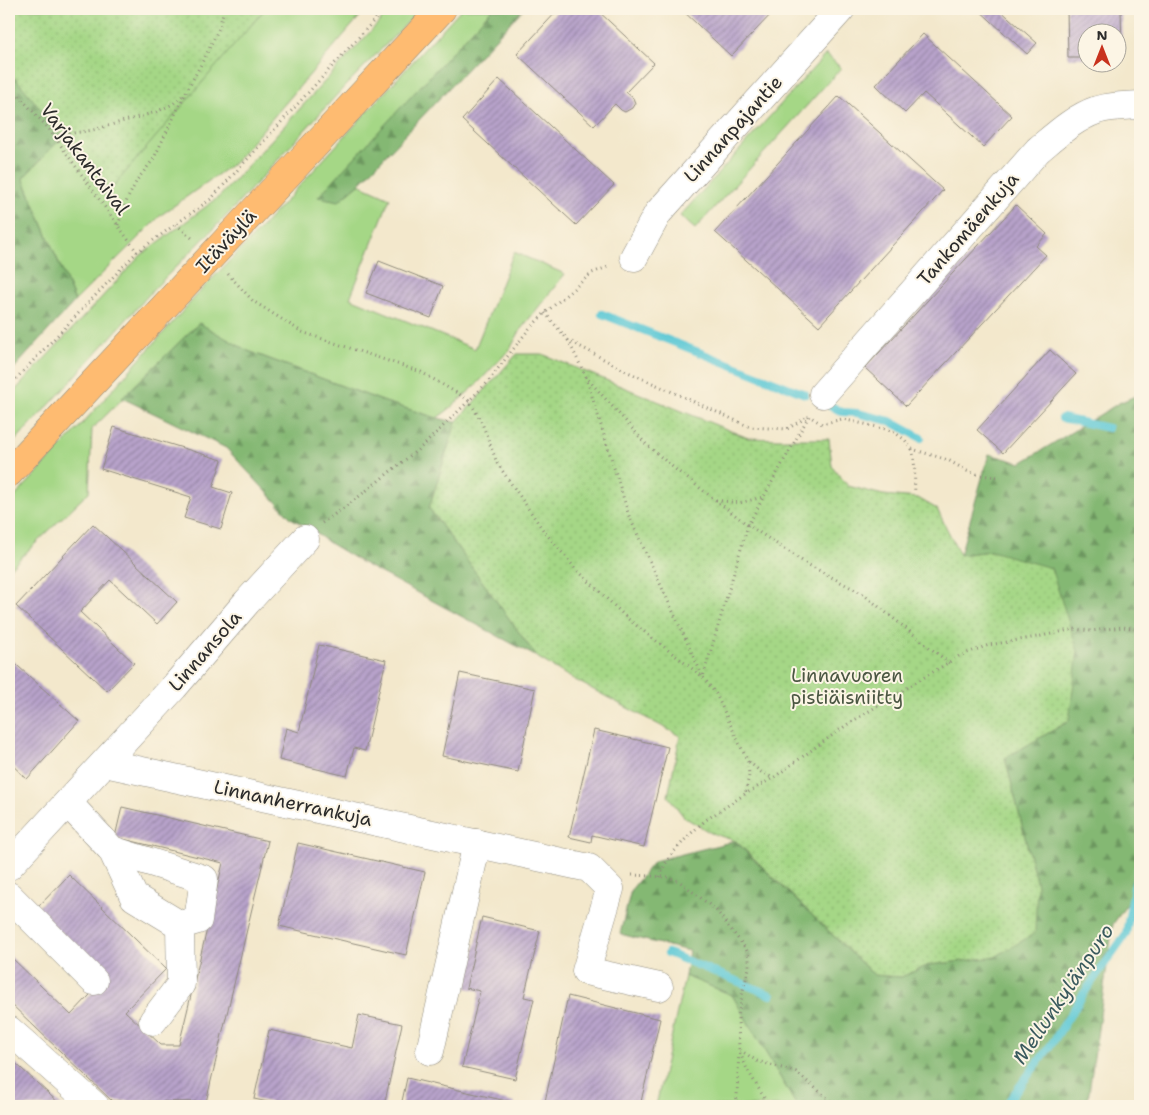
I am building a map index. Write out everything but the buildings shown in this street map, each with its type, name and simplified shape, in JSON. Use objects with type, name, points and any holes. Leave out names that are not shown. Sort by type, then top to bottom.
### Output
[{"type":"main road","name":"Itäväylä","points":[[9,473],[442,9]]},
{"type":"street","name":"Linnanpajantie","points":[[634,257],[658,212],[841,9]]},
{"type":"street","name":"Tankomäenkuja","points":[[816,405],[1038,150],[1072,123],[1098,110],[1140,105]]},
{"type":"street","name":"Linnansola","points":[[105,762],[174,687],[304,539]]},
{"type":"street","points":[[9,866],[105,762]]},
{"type":"street","name":"Linnanherrankuja","points":[[105,762],[590,868],[621,882]]},
{"type":"street","points":[[68,803],[112,850],[134,897],[180,925],[198,920],[204,879],[112,850]]},
{"type":"street","points":[[430,1051],[477,843]]},
{"type":"street","points":[[621,882],[586,971],[659,987]]},
{"type":"street","points":[[9,896],[94,981]]},
{"type":"street","points":[[153,1021],[181,984],[180,925]]},
{"type":"street","points":[[9,1030],[95,1106]]},
{"type":"path","points":[[118,225],[137,180],[153,160],[184,94],[205,57],[219,28],[224,9]]},
{"type":"path","points":[[9,386],[137,252],[211,199],[383,9]]},
{"type":"path","name":"Varjakantaival","points":[[9,85],[54,136],[137,252]]},
{"type":"path","points":[[54,136],[93,130],[156,112],[173,104],[184,94]]},
{"type":"path","points":[[176,224],[253,301],[302,332],[422,372],[469,400],[482,423],[497,463],[543,530],[575,568],[628,619],[703,677]]},
{"type":"path","points":[[304,539],[425,444],[486,384],[529,329],[571,290],[592,273],[634,257]]},
{"type":"path","points":[[545,313],[568,340],[586,377],[629,516],[703,677],[716,694],[748,762],[749,776],[745,794]]},
{"type":"path","points":[[568,340],[628,372],[750,427],[787,429],[816,405]]},
{"type":"path","points":[[586,377],[646,444],[674,468],[748,525],[807,564],[863,594],[949,663]]},
{"type":"path","points":[[816,405],[822,424],[842,419],[852,420],[860,424],[894,432],[905,440],[912,449],[915,461],[915,492]]},
{"type":"path","points":[[703,677],[748,525],[816,405]]},
{"type":"path","points":[[912,449],[948,460],[973,473],[998,477]]},
{"type":"path","points":[[715,500],[739,503],[764,496]]},
{"type":"path","points":[[660,877],[664,866],[672,854],[706,820],[773,778],[848,724],[960,656],[989,645],[1074,629],[1091,631],[1123,627],[1140,629]]},
{"type":"path","points":[[748,762],[773,778]]},
{"type":"path","points":[[621,882],[660,877],[668,877],[678,881],[716,910],[746,949],[749,956],[749,968],[738,1018],[738,1097],[735,1106]]},
{"type":"path","points":[[739,1050],[747,1069],[769,1106]]},
{"type":"path","points":[[739,1050],[757,1061],[796,1072],[837,1106]]},
{"type":"green space","points":[[9,9],[91,107],[23,178],[75,301],[9,374]]},
{"type":"green space","points":[[9,9],[265,9],[106,195],[57,129],[17,80],[9,75]]},
{"type":"green space","points":[[199,9],[365,9],[234,163],[161,215],[75,301],[23,178],[91,107]]},
{"type":"green space","points":[[391,9],[421,9],[344,87],[233,209],[154,289],[9,447],[9,397],[140,256],[220,196]]},
{"type":"green space","points":[[461,9],[492,9],[418,90],[339,200],[359,184],[390,198],[350,298],[475,349],[514,252],[565,274],[521,329],[510,349],[475,386],[437,418],[385,402],[248,351],[198,324],[92,429],[89,492],[9,569],[9,503],[205,286],[249,241]]},
{"type":"green space","points":[[492,9],[523,9],[359,184],[339,201],[318,197]]},
{"type":"green space","points":[[826,54],[841,68],[695,229],[680,216]]},
{"type":"green space","points":[[199,323],[248,351],[385,402],[456,422],[429,508],[537,657],[366,565],[331,544],[291,518],[226,448],[122,398]]},
{"type":"green space","name":"Linnavuoren pistiäisniitty","points":[[517,354],[542,354],[748,438],[829,439],[832,466],[848,486],[883,495],[918,498],[937,509],[960,555],[991,551],[1051,568],[1078,651],[1069,721],[1005,758],[1037,885],[1035,933],[995,957],[929,965],[901,977],[874,975],[736,841],[711,833],[684,817],[668,796],[680,736],[566,675],[537,657],[429,508],[456,422]]},
{"type":"green space","points":[[1140,394],[1140,886],[1113,924],[1087,1106],[797,1106],[732,995],[685,976],[689,951],[620,934],[631,890],[654,861],[735,841],[874,975],[901,977],[929,965],[995,957],[1037,885],[1005,758],[1069,721],[991,551],[960,555],[989,454],[1021,463],[1119,403]]},
{"type":"green space","points":[[685,976],[732,994],[797,1106],[656,1106]]},
{"type":"waterway","points":[[602,314],[805,394]]},
{"type":"waterway","points":[[826,403],[842,412],[857,413],[890,421],[921,438]]},
{"type":"waterway","points":[[1062,418],[1108,428]]},
{"type":"waterway","name":"Mellunkylänpuro","points":[[1005,1106],[1051,1045],[1084,993],[1126,934],[1140,863]]},
{"type":"waterway","points":[[668,953],[771,995]]}]
